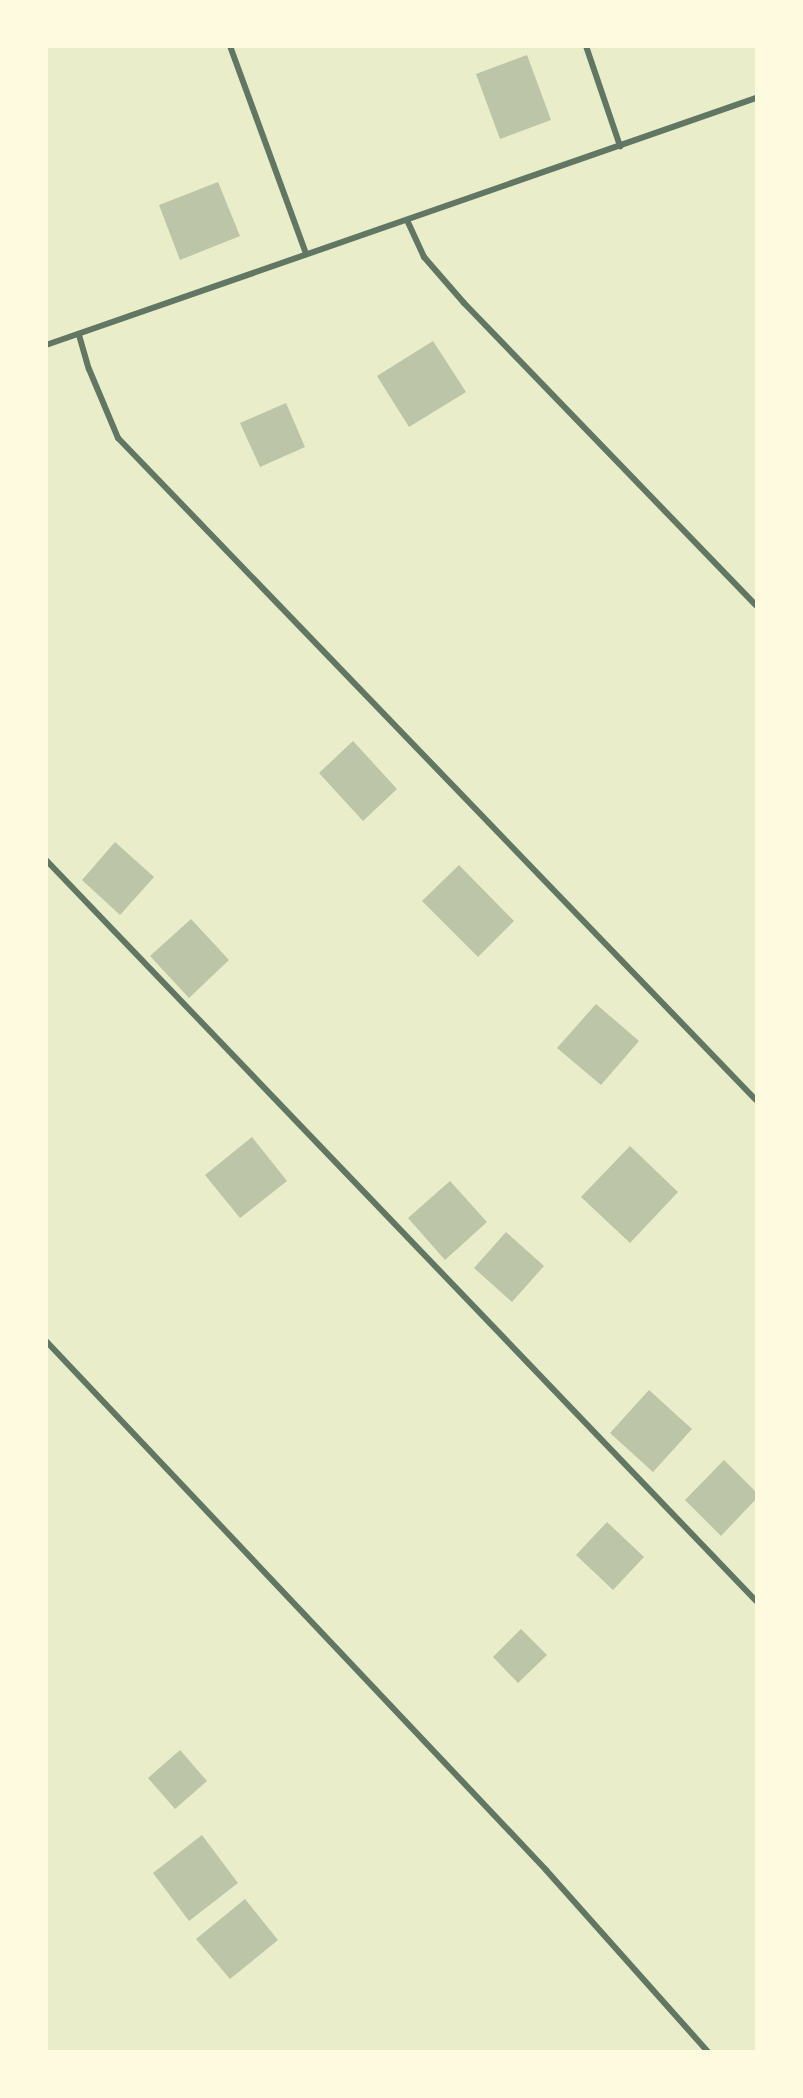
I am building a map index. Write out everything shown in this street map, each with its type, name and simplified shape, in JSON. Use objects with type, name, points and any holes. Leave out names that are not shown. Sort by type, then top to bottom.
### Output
[{"type":"street","points":[[230,46],[306,254]]},
{"type":"street","points":[[586,46],[620,146]]},
{"type":"street","points":[[46,345],[756,98]]},
{"type":"street","points":[[407,220],[424,257],[464,303],[756,605]]},
{"type":"street","points":[[79,335],[89,369],[118,438],[756,1100]]},
{"type":"street","points":[[46,860],[756,1601]]},
{"type":"street","points":[[46,1341],[546,1870],[708,2052]]},
{"type":"building","points":[[527,55],[551,120],[500,139],[476,74]]},
{"type":"building","points":[[218,182],[240,236],[180,260],[159,205]]},
{"type":"building","points":[[433,341],[466,392],[409,427],[377,376]]},
{"type":"building","points":[[286,403],[305,447],[260,467],[240,423]]},
{"type":"building","points":[[353,741],[397,789],[363,821],[319,773]]},
{"type":"building","points":[[115,842],[154,877],[120,915],[82,880]]},
{"type":"building","points":[[459,865],[514,921],[478,957],[422,901]]},
{"type":"building","points":[[191,919],[229,960],[189,998],[150,956]]},
{"type":"building","points":[[596,1004],[639,1041],[601,1085],[557,1048]]},
{"type":"building","points":[[252,1137],[287,1181],[240,1218],[205,1175]]},
{"type":"building","points":[[630,1146],[678,1192],[630,1243],[581,1197]]},
{"type":"building","points":[[450,1181],[487,1222],[445,1260],[408,1218]]},
{"type":"building","points":[[506,1232],[544,1266],[512,1302],[474,1268]]},
{"type":"building","points":[[649,1390],[692,1429],[653,1472],[610,1433]]},
{"type":"building","points":[[724,1460],[756,1492],[756,1499],[721,1536],[685,1500]]},
{"type":"building","points":[[607,1522],[644,1557],[613,1590],[576,1555]]},
{"type":"building","points":[[521,1629],[547,1655],[518,1683],[493,1657]]},
{"type":"building","points":[[180,1750],[207,1781],[175,1809],[148,1778]]},
{"type":"building","points":[[202,1835],[238,1883],[189,1921],[153,1873]]},
{"type":"building","points":[[245,1899],[278,1940],[230,1979],[196,1939]]}]
